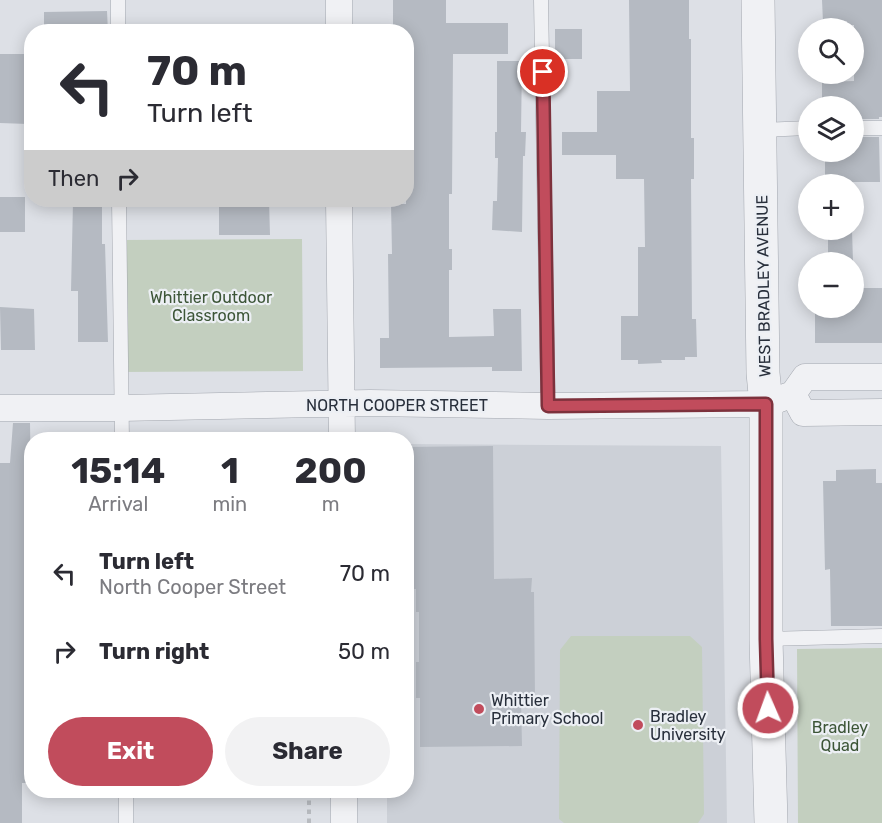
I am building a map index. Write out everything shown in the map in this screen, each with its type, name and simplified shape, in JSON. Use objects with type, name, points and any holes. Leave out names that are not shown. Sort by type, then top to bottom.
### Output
[{"type":"street","points":[[339,0],[339,24]]},
{"type":"street","name":"WEST BRADLEY AVENUE","points":[[758,0],[763,373],[779,399],[766,639],[771,823]]},
{"type":"street","points":[[339,207],[342,432]]},
{"type":"street","points":[[882,377],[805,378],[779,399],[803,413],[882,412]]},
{"type":"street","name":"NORTH COOPER STREET","points":[[0,408],[341,403],[548,406],[779,399]]},
{"type":"street","points":[[344,798],[345,823]]},
{"type":"lane","points":[[118,0],[118,24]]},
{"type":"lane","points":[[542,0],[548,406]]},
{"type":"lane","points":[[761,130],[798,128]]},
{"type":"lane","points":[[864,128],[882,128]]},
{"type":"lane","points":[[119,207],[122,432]]},
{"type":"lane","points":[[766,639],[882,636]]},
{"type":"lane","points":[[126,798],[126,823]]},
{"type":"path","points":[[309,798],[309,823]]},
{"type":"shaded area","name":"Whittier Primary School","points":[[414,444],[721,446],[727,823],[387,823],[387,798],[414,798]]},
{"type":"green space","name":"Whittier Outdoor Classroom","points":[[302,239],[303,371],[120,372],[120,240]]},
{"type":"green space","name":"Bradley University","points":[[571,636],[690,636],[702,647],[704,814],[698,823],[564,823],[559,819],[560,650]]},
{"type":"green space","name":"Bradley Quad","points":[[882,648],[882,823],[798,823],[797,649]]},
{"type":"building","points":[[393,0],[446,0],[446,23],[508,23],[508,54],[453,54],[452,194],[449,194],[449,249],[452,249],[452,270],[449,270],[449,337],[494,336],[493,309],[521,309],[522,371],[492,371],[492,367],[380,368],[380,338],[389,338],[388,254],[392,254],[391,207],[414,207],[414,24],[393,24]]},
{"type":"building","points":[[629,0],[689,0],[691,138],[694,138],[694,179],[691,179],[692,319],[696,319],[697,357],[685,357],[685,360],[661,360],[662,363],[638,364],[638,360],[621,360],[621,316],[638,316],[638,247],[645,247],[644,179],[616,179],[616,155],[562,155],[562,132],[597,132],[597,91],[630,91]]},
{"type":"building","points":[[822,0],[882,0],[882,117],[879,119],[864,119],[864,96],[822,96],[822,84],[864,84],[864,18],[823,18]]},
{"type":"building","points":[[107,11],[108,24],[44,24],[44,12]]},
{"type":"building","points":[[555,29],[582,29],[582,59],[555,59]]},
{"type":"building","points":[[0,54],[24,54],[24,124],[0,123]]},
{"type":"building","points":[[497,61],[522,61],[521,132],[526,132],[525,156],[523,156],[522,232],[492,230],[493,201],[497,201],[498,158],[495,158],[495,132],[497,132]]},
{"type":"building","points":[[864,137],[879,137],[880,182],[864,182],[864,174],[825,174],[825,162],[864,162]]},
{"type":"building","points":[[0,197],[24,197],[25,232],[0,232]]},
{"type":"building","points":[[73,207],[102,207],[108,342],[78,342],[78,291],[71,291]]},
{"type":"building","points":[[219,207],[269,207],[270,235],[219,235]]},
{"type":"building","points":[[828,240],[852,240],[853,252],[828,252]]},
{"type":"building","points":[[864,288],[882,288],[882,343],[815,343],[815,318],[864,318]]},
{"type":"building","points":[[0,307],[34,309],[35,350],[1,350]]},
{"type":"building","points":[[13,423],[30,423],[30,432],[24,432],[22,823],[0,823],[0,463],[10,463]]},
{"type":"building","points":[[493,446],[494,579],[532,578],[531,592],[534,592],[535,699],[521,699],[522,746],[420,747],[420,698],[416,698],[419,612],[416,612],[416,589],[414,589],[414,447]]},
{"type":"building","points":[[876,469],[876,483],[882,483],[882,626],[831,626],[830,569],[825,570],[823,481],[836,481],[836,470]]},
{"type":"place","name":"Whittier Primary School","points":[[479,709]]},
{"type":"place","name":"Bradley University","points":[[638,725]]},
{"type":"route","points":[[543,72],[548,406],[766,404],[768,708]]}]
